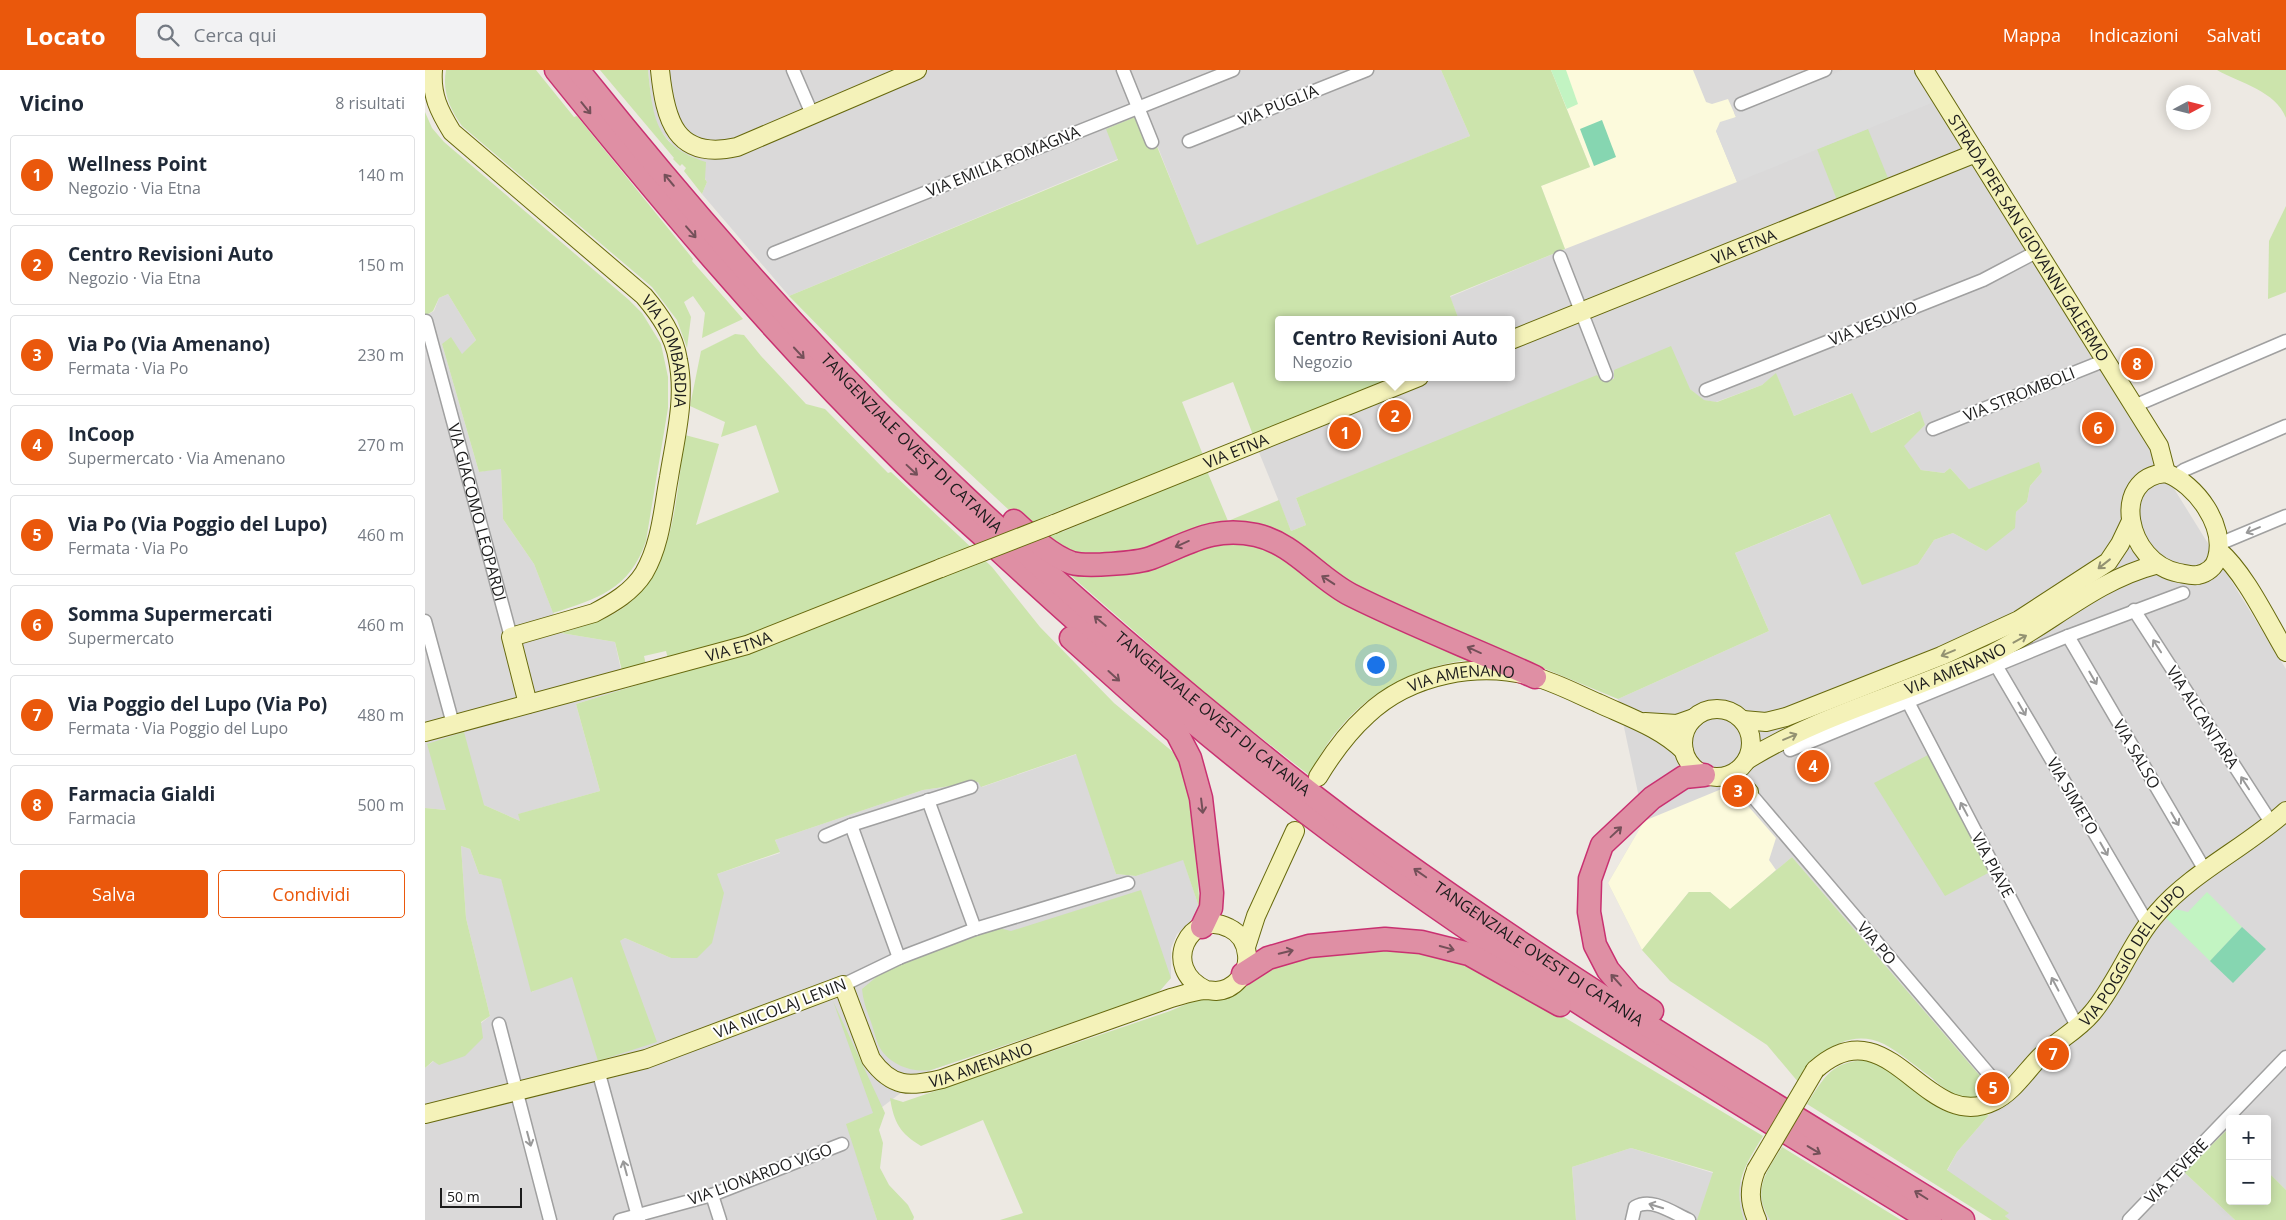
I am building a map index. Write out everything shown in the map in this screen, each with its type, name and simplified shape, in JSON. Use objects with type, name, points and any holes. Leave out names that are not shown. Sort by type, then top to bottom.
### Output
[{"type":"highway","name":"TANGENZIALE OVEST DI CATANIA","points":[[556,70],[751,301],[898,457],[1082,628],[1271,786],[1375,863],[1478,934],[1764,1119],[1930,1220]]},
{"type":"highway","name":"TANGENZIALE OVEST DI CATANIA","points":[[578,70],[680,194],[764,290],[911,446],[1094,616],[1283,772],[1386,850],[1591,989],[1963,1220]]},
{"type":"highway","points":[[764,290],[1023,530],[1073,563],[1113,564],[1149,559],[1202,536],[1227,531],[1258,535],[1286,547],[1313,570],[1350,594],[1535,677]]},
{"type":"highway","points":[[960,515],[1016,588],[1177,733],[1190,758],[1201,798],[1212,893],[1211,908],[1202,927]]},
{"type":"highway","points":[[1713,776],[1684,777],[1652,798],[1602,845],[1590,879],[1589,912],[1595,945],[1608,970],[1631,996],[1839,1143]]},
{"type":"highway","points":[[1243,974],[1268,958],[1281,953],[1345,942],[1385,939],[1421,942],[1469,954],[1764,1119]]},
{"type":"main road","name":"VIA LOMBARDIA","points":[[433,70],[432,84],[437,108],[452,132],[644,296],[665,325],[673,342],[680,374],[679,414],[659,532],[656,547],[643,574],[627,592],[594,612],[511,637]]},
{"type":"main road","points":[[660,70],[667,117],[681,137],[703,148],[723,150],[737,147],[917,70]]},
{"type":"main road","name":"STRADA PER SAN GIOVANNI GALERMO","points":[[1924,70],[2134,406],[2148,430],[2155,456],[2155,467],[2164,475]]},
{"type":"main road","name":"VIA ETNA","points":[[1515,338],[1976,153]]},
{"type":"main road","name":"VIA ETNA","points":[[425,732],[747,645],[1409,381]]},
{"type":"main road","points":[[2164,475],[2199,498],[2211,516],[2217,531],[2219,548],[2216,563],[2209,570],[2198,575],[2187,575],[2169,571],[2155,565],[2136,538],[2129,524],[2131,503],[2138,488],[2164,475]]},
{"type":"main road","name":"VIA AMENANO","points":[[1743,720],[1766,722],[1786,717],[1941,656],[2019,620],[2108,562],[2121,544],[2129,524]]},
{"type":"main road","points":[[2219,548],[2239,576],[2286,652]]},
{"type":"main road","name":"VIA AMENANO","points":[[1746,762],[1786,738],[1987,656],[2027,635],[2113,580],[2129,572],[2155,565]]},
{"type":"main road","points":[[2209,570],[2223,570],[2239,576]]},
{"type":"main road","name":"VIA GIACOMO LEOPARDI","points":[[511,637],[528,704]]},
{"type":"main road","name":"VIA AMENANO","points":[[1318,778],[1342,740],[1368,714],[1389,699],[1413,686],[1471,670],[1489,670],[1535,677],[1655,729],[1684,751]]},
{"type":"main road","points":[[1634,720],[1677,724],[1694,718],[1710,709],[1728,710],[1743,720],[1748,727],[1752,744],[1746,762],[1745,775],[1749,792]]},
{"type":"main road","points":[[1694,718],[1685,730],[1684,751],[1688,761],[1713,776],[1740,784],[1749,792]]},
{"type":"main road","points":[[1713,776],[1733,774],[1746,762]]},
{"type":"main road","name":"VIA POGGIO DEL LUPO","points":[[1757,1220],[1752,1209],[1749,1193],[1756,1170],[1815,1070],[1837,1055],[1848,1051],[1869,1051],[1893,1062],[1937,1096],[1957,1105],[1982,1105],[1994,1101],[2005,1094],[2045,1052],[2078,1028],[2115,982],[2148,924],[2159,910],[2206,872],[2272,824],[2286,811]]},
{"type":"main road","points":[[1257,916],[1245,923],[1228,927],[1211,925],[1202,927],[1186,940],[1181,961],[1184,972],[1196,985],[1206,990],[1217,991],[1227,989],[1237,983],[1243,974],[1247,966],[1246,947],[1257,916],[1295,831]]},
{"type":"main road","points":[[1228,927],[1236,932],[1246,947]]},
{"type":"main road","points":[[1171,998],[1179,988],[1184,972]]},
{"type":"main road","name":"VIA AMENANO","points":[[843,985],[871,1059],[888,1078],[899,1083],[910,1084],[942,1079],[1171,998],[1206,990]]},
{"type":"main road","name":"VIA NICOLAJ LENIN","points":[[425,1114],[646,1059],[843,985]]},
{"type":"street","points":[[793,70],[812,114]]},
{"type":"street","points":[[1123,70],[1152,142]]},
{"type":"street","name":"VIA EMILIA ROMAGNA","points":[[774,253],[1233,70]]},
{"type":"street","name":"VIA PUGLIA","points":[[1189,141],[1367,70]]},
{"type":"street","points":[[1741,104],[1825,70]]},
{"type":"street","name":"VIA VESUVIO","points":[[1706,390],[1983,280],[2038,252]]},
{"type":"street","points":[[1560,257],[1606,375]]},
{"type":"street","name":"VIA GIACOMO LEOPARDI","points":[[426,321],[511,637]]},
{"type":"street","points":[[2134,406],[2286,341]]},
{"type":"street","name":"VIA STROMBOLI","points":[[1933,429],[2106,360]]},
{"type":"street","points":[[2164,475],[2185,470],[2286,426]]},
{"type":"street","points":[[2219,548],[2286,516]]},
{"type":"street","points":[[1791,750],[1997,667],[2068,636],[2183,592]]},
{"type":"street","name":"VIA ALCANTARA","points":[[2135,610],[2272,824]]},
{"type":"street","points":[[425,622],[453,724]]},
{"type":"street","name":"VIA SALSO","points":[[2068,636],[2206,872]]},
{"type":"street","name":"VIA SIMETO","points":[[1997,667],[2148,924]]},
{"type":"street","name":"VIA PIAVE","points":[[1908,702],[2078,1028]]},
{"type":"street","points":[[825,836],[851,824],[971,786]]},
{"type":"street","name":"VIA PO","points":[[1749,792],[2005,1094]]},
{"type":"street","points":[[928,800],[975,929]]},
{"type":"street","points":[[851,824],[899,958]]},
{"type":"street","name":"VIA NICOLAJ LENIN","points":[[843,985],[899,958],[975,929],[1128,883]]},
{"type":"street","points":[[499,1024],[550,1220]]},
{"type":"street","name":"VIA TEVERE","points":[[2129,1220],[2286,1057]]},
{"type":"street","points":[[598,1070],[638,1218]]},
{"type":"street","name":"VIA LIONARDO VIGO","points":[[620,1220],[638,1218],[712,1195],[842,1144]]},
{"type":"street","points":[[712,1195],[720,1220]]},
{"type":"street","points":[[1632,1220],[1635,1207],[1641,1203],[1654,1204],[1689,1220]]},
{"type":"shaded area","points":[[648,70],[1441,70],[1470,136],[1197,246],[1157,145],[1148,148],[1134,117],[1118,159],[789,296],[702,194],[707,182],[693,158],[676,149],[658,128],[652,107]]},
{"type":"shaded area","points":[[1551,70],[1914,70],[2286,669],[2286,1190],[2271,1175],[2271,1115],[2226,1115],[2226,1131],[2184,1172],[2235,1220],[2010,1220],[2005,1216],[2008,1213],[1947,1171],[1957,1152],[1989,1115],[1993,1091],[1792,857],[1730,910],[1689,893],[1642,950],[1608,883],[1644,821],[1618,699],[1769,631],[1735,553],[1831,514],[1918,564],[1934,540],[1953,533],[1986,551],[2015,521],[2016,512],[2027,502],[2030,486],[2042,472],[1969,489],[1950,468],[1944,473],[1921,470],[1903,446],[1925,425],[1914,413],[1871,433],[1851,393],[1794,416],[1776,374],[1762,385],[1716,402],[1703,400],[1690,389],[1615,379],[1602,380],[1296,498],[1306,525],[1291,531],[1258,450],[1391,381],[1515,381],[1515,316],[1457,316],[1450,297],[1565,249],[1590,167]]},
{"type":"shaded area","points":[[1551,70],[1693,70],[1706,102],[1712,104],[1728,99],[1736,117],[1716,131],[1737,182],[1565,249],[1541,186],[1590,167]]},
{"type":"shaded area","points":[[1843,70],[1914,70],[1934,102],[1737,182],[1716,131],[1720,122],[1736,117],[1734,113]]},
{"type":"shaded area","points":[[448,294],[476,340],[462,355],[442,344],[479,472],[501,468],[503,519],[534,564],[561,633],[615,642],[625,689],[576,704],[600,791],[519,814],[520,821],[484,805],[446,810],[425,808],[425,316],[434,311],[439,298]]},
{"type":"shaded area","points":[[1077,754],[1116,874],[1136,876],[1183,859],[1200,910],[1197,916],[1177,934],[1171,948],[1171,978],[1157,994],[931,1070],[873,1114],[847,1124],[877,1220],[425,1220],[425,1068],[490,1016],[466,918],[461,846],[470,849],[479,874],[501,878],[532,992],[625,938],[671,958],[717,874],[780,853],[775,840],[923,790],[978,782],[982,787]]},
{"type":"shaded area","points":[[1724,788],[1732,788],[1776,838],[1769,860],[1776,870],[1730,910],[1710,892],[1689,892],[1642,950],[1608,883],[1644,821]]},
{"type":"shaded area","points":[[1631,1148],[1762,1188],[1764,1210],[1770,1220],[1576,1220],[1572,1167]]},
{"type":"green space","points":[[446,70],[536,70],[574,117],[577,116],[693,259],[692,261],[743,319],[702,338],[705,313],[693,296],[684,302],[691,317],[687,348],[677,320],[652,287],[462,126],[454,113],[446,93]]},
{"type":"green space","points":[[600,70],[648,70],[652,102],[660,128],[676,148],[706,162],[705,179],[707,182],[702,194],[684,171],[686,168],[682,164],[680,166],[673,159]]},
{"type":"green space","points":[[1441,70],[1551,70],[1590,167],[1541,186],[1565,249],[1450,296],[1458,316],[1275,316],[1275,381],[1389,381],[1253,435],[1233,382],[1182,402],[1203,455],[1046,516],[1062,532],[1207,471],[1228,521],[1279,500],[1291,531],[1306,525],[1296,498],[1597,375],[1602,380],[1614,379],[1614,370],[1671,346],[1690,389],[1704,400],[1717,402],[1762,385],[1776,373],[1794,416],[1852,393],[1871,433],[1920,411],[1925,425],[1904,446],[1921,470],[1944,473],[1950,468],[1969,489],[2039,462],[2042,472],[2030,486],[2027,502],[2016,512],[2015,528],[1986,551],[1953,533],[1934,540],[1918,564],[1862,585],[1830,514],[1735,553],[1769,631],[1618,699],[1548,670],[1525,663],[1394,607],[1257,528],[1135,555],[1110,558],[1061,551],[1025,525],[891,400],[789,296],[1118,160],[1106,129],[1135,117],[1148,148],[1156,144],[1197,245],[1470,136]]},
{"type":"green space","points":[[1551,70],[1566,70],[1578,104],[1567,109]]},
{"type":"green space","points":[[2217,70],[2286,70],[2286,118],[2281,109],[2266,94]]},
{"type":"green space","points":[[425,112],[432,128],[444,142],[629,300],[642,313],[661,344],[668,377],[668,408],[646,541],[631,571],[610,590],[584,603],[553,613],[534,564],[503,519],[501,469],[479,472],[442,344],[451,337],[462,354],[476,340],[448,294],[439,298],[433,311],[425,316]]},
{"type":"green space","points":[[1602,120],[1616,157],[1594,166],[1580,129]]},
{"type":"green space","points":[[1868,129],[1888,178],[1837,200],[1817,149]]},
{"type":"green space","points":[[2286,206],[2286,292],[2268,299],[2269,241]]},
{"type":"green space","points":[[735,334],[744,335],[806,404],[825,409],[888,473],[891,472],[992,567],[1040,627],[1114,703],[1179,757],[1190,784],[1200,910],[1183,860],[1136,876],[1116,874],[1076,754],[981,787],[978,782],[923,790],[775,840],[780,852],[717,874],[724,893],[712,943],[697,958],[671,958],[625,938],[620,941],[657,1042],[598,1061],[572,977],[531,992],[501,879],[479,874],[470,849],[461,846],[466,918],[490,1016],[481,1022],[483,1038],[465,1056],[439,1065],[433,1061],[425,1068],[425,808],[446,810],[427,744],[464,732],[484,805],[520,821],[518,814],[600,791],[576,704],[795,636],[943,577],[939,558],[758,632],[668,659],[666,651],[644,656],[646,665],[622,671],[615,642],[561,633],[608,617],[630,602],[647,584],[660,562],[668,538],[674,512],[685,435],[719,444],[696,525],[779,492],[756,425],[721,437],[725,422],[690,406],[701,351]]},
{"type":"green space","points":[[1257,541],[1475,659],[1455,662],[1417,673],[1382,690],[1352,715],[1338,730],[1309,775],[1177,672],[1165,658],[1062,568],[1197,542]]},
{"type":"green space","points":[[1928,755],[1990,872],[1945,896],[1874,783]]},
{"type":"green space","points":[[1792,857],[1993,1091],[1985,1095],[1973,1097],[1956,1095],[1884,1044],[1858,1039],[1846,1041],[1824,1053],[1814,1062],[1799,1083],[1767,1045],[1670,981],[1642,950],[1689,892],[1710,892],[1730,909]]},
{"type":"green space","points":[[1141,890],[1171,978],[1157,994],[931,1070],[910,1069],[896,1063],[884,1054],[880,1048],[865,1006],[862,989],[887,968],[999,928],[1011,931]]},
{"type":"green space","points":[[2207,892],[2242,927],[2210,961],[2166,918],[2175,909],[2188,912]]},
{"type":"green space","points":[[2242,927],[2266,949],[2233,983],[2210,961]]},
{"type":"green space","points":[[1366,948],[1443,955],[1475,968],[1537,1001],[1763,1136],[1742,1176],[1739,1196],[1744,1220],[1697,1220],[1713,1172],[1631,1148],[1572,1167],[1576,1220],[1000,1220],[1023,1213],[983,1120],[921,1146],[903,1132],[896,1121],[890,1098],[903,1102],[1170,1011],[1244,985],[1285,961]]},
{"type":"green space","points":[[833,1001],[885,1113],[879,1130],[883,1143],[880,1168],[889,1185],[908,1205],[914,1217],[913,1220],[877,1220],[846,1124],[873,1113]]},
{"type":"green space","points":[[1863,1060],[1876,1062],[1942,1110],[1966,1116],[1989,1115],[1957,1152],[1947,1170],[2009,1213],[2005,1216],[2010,1220],[1992,1220],[1807,1104],[1823,1079],[1835,1068],[1843,1064]]},
{"type":"green space","points":[[2226,1131],[2226,1205],[2271,1205],[2271,1175],[2286,1190],[2286,1220],[2235,1220],[2184,1172]]},
{"type":"green space","points":[[1782,1147],[1901,1220],[1770,1220],[1762,1200],[1761,1191],[1766,1174]]},
{"type":"place","name":"Farmacia Gialdi","points":[[2137,364]]},
{"type":"place","name":"Centro Revisioni Auto","points":[[1395,416]]},
{"type":"place","name":"Somma Supermercati","points":[[2098,428]]},
{"type":"place","name":"Wellness Point","points":[[1345,433]]},
{"type":"place","name":"InCoop","points":[[1813,766]]},
{"type":"place","name":"Via Po (Via Amenano)","points":[[1738,791]]},
{"type":"place","name":"Via Poggio del Lupo (Via Po)","points":[[2053,1054]]},
{"type":"place","name":"Via Po (Via Poggio del Lupo)","points":[[1993,1088]]}]
